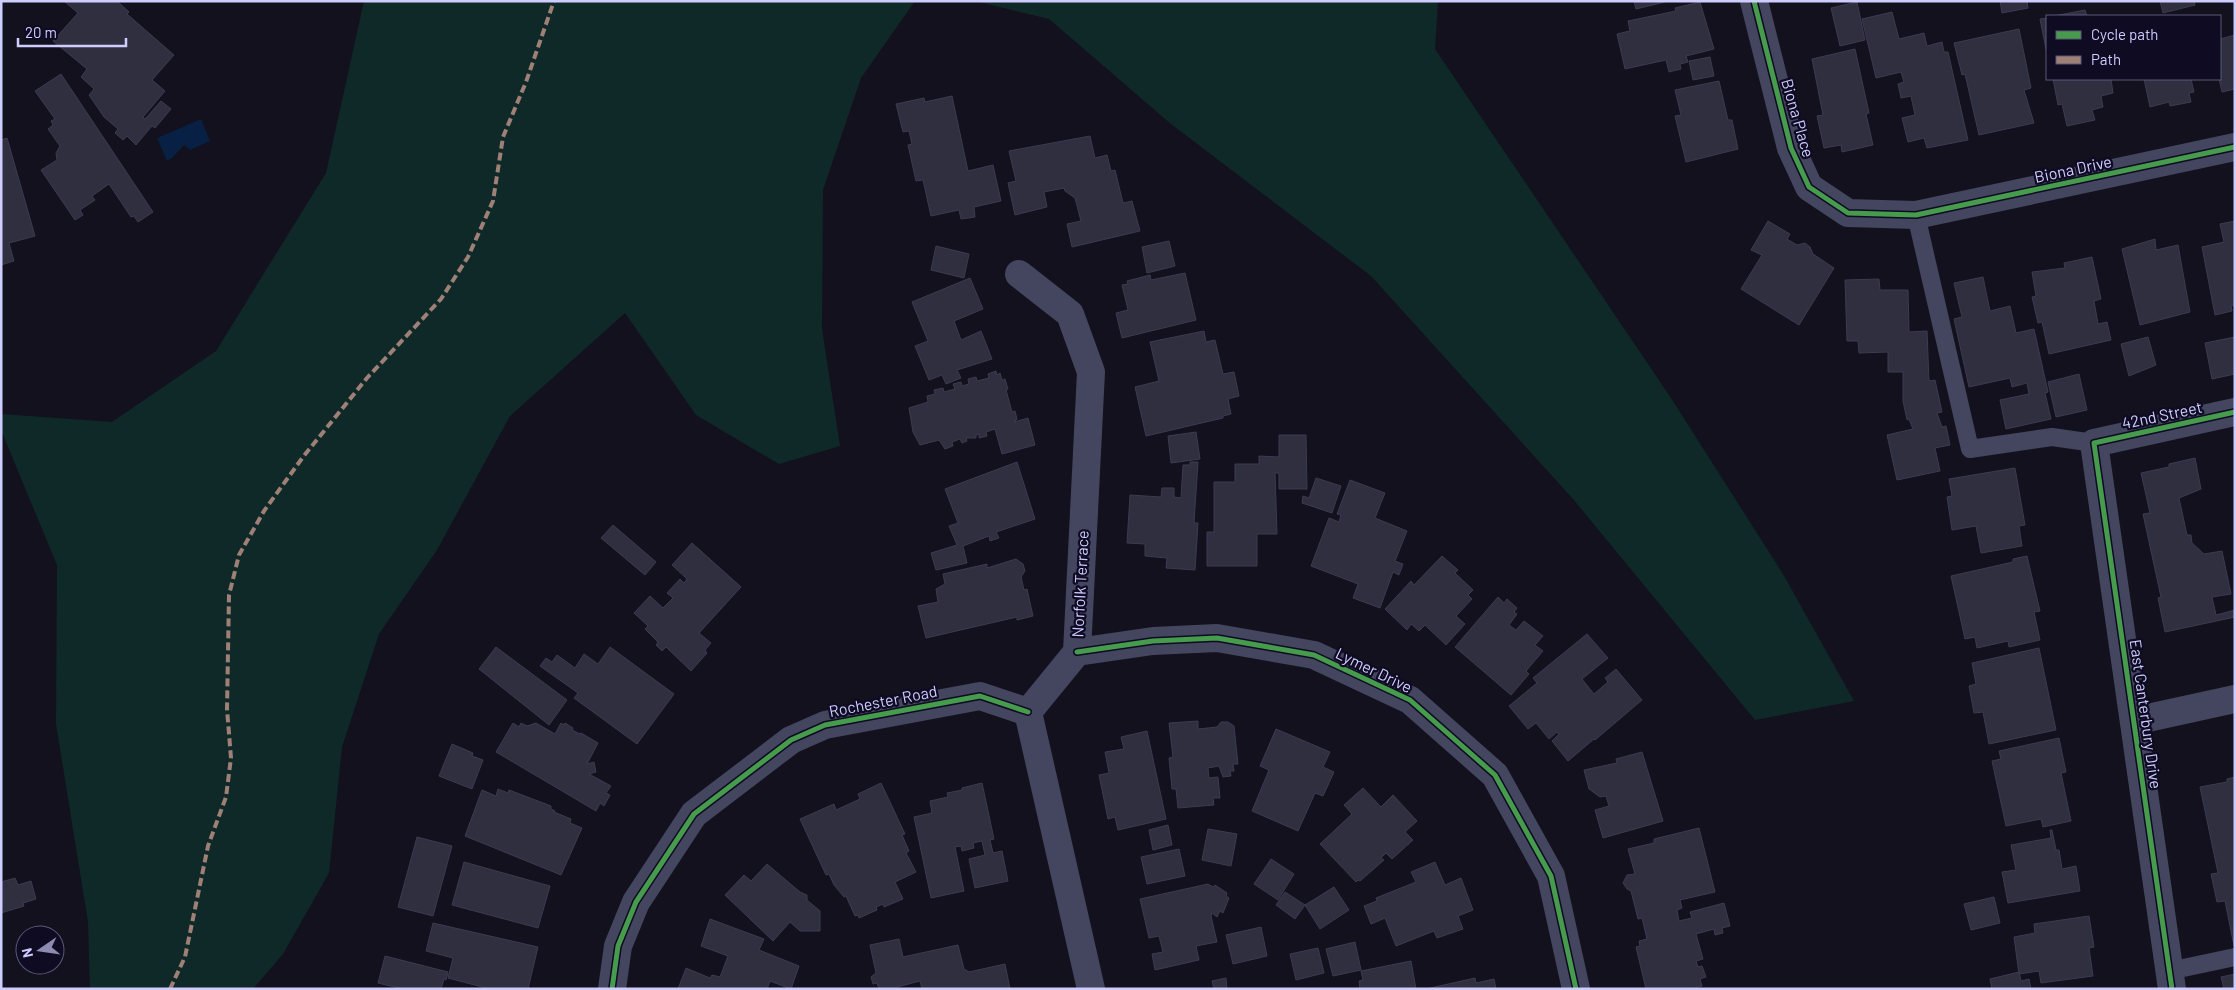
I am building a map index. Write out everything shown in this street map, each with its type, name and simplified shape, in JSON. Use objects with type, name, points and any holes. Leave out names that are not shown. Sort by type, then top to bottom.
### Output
[{"type":"street","name":"Biona Place","points":[[1754,1],[1790,148],[1809,187],[1848,213],[1916,215]]},
{"type":"street","name":"Biona Drive","points":[[1916,215],[2235,148]]},
{"type":"street","name":"Norfolk Terrace","points":[[1019,274],[1070,314],[1090,372],[1077,652],[1028,712]]},
{"type":"street","name":"42nd Street","points":[[2094,443],[2235,412]]},
{"type":"street","name":"East Canterbury Drive","points":[[2094,443],[2170,980]]},
{"type":"street","name":"Lymer Drive","points":[[1077,652],[1153,641],[1217,638],[1314,655],[1410,700],[1495,775],[1551,876],[1576,989]]},
{"type":"street","name":"Rochester Road","points":[[612,989],[618,946],[636,902],[694,814],[791,740],[825,725],[980,696],[1028,712]]},
{"type":"street","points":[[2134,721],[2235,698]]},
{"type":"street","points":[[1028,712],[1090,989]]},
{"type":"lane","points":[[1916,215],[1970,449],[2052,437],[2094,443]]},
{"type":"lane","points":[[2170,980],[2235,957]]},
{"type":"green space","points":[[364,1],[915,1],[861,78],[823,190],[822,329],[840,446],[779,464],[696,415],[625,313],[510,416],[437,550],[379,634],[342,747],[329,873],[283,954],[253,989],[90,989],[88,922],[56,724],[57,565],[1,430],[1,414],[112,422],[216,351],[326,173]]},
{"type":"green space","points":[[975,1],[1438,1],[1435,49],[1671,398],[1783,574],[1854,701],[1755,720],[1573,499],[1371,276],[1171,124],[1049,19]]},
{"type":"water","points":[[201,119],[210,141],[190,150],[184,145],[167,161],[157,138]]},
{"type":"building","points":[[64,1],[117,1],[129,12],[127,14],[174,55],[152,80],[165,91],[143,117],[145,119],[161,101],[171,109],[155,128],[152,126],[136,145],[127,136],[123,140],[115,133],[118,129],[104,117],[89,95],[94,89],[81,77],[87,69],[53,41],[78,13]]},
{"type":"building","points":[[1634,1],[1665,1],[1665,2],[1636,9]]},
{"type":"building","points":[[2000,1],[2027,1],[2028,8],[2002,13]]},
{"type":"building","points":[[2160,1],[2194,1],[2195,5],[2163,13]]},
{"type":"building","points":[[1700,2],[1714,49],[1686,56],[1688,62],[1680,64],[1681,69],[1669,72],[1666,60],[1625,69],[1617,34],[1630,31],[1628,21],[1676,11],[1675,8]]},
{"type":"building","points":[[1857,2],[1865,40],[1840,46],[1831,8]]},
{"type":"building","points":[[2085,10],[2087,15],[2059,15]]},
{"type":"building","points":[[1892,12],[1899,39],[1924,33],[1927,46],[1942,42],[1944,52],[1948,52],[1968,140],[1927,148],[1924,138],[1908,142],[1902,118],[1915,115],[1911,96],[1901,98],[1898,84],[1904,82],[1901,72],[1876,78],[1862,19]]},
{"type":"building","points":[[2046,18],[2046,49],[2040,19]]},
{"type":"building","points":[[2019,29],[2031,88],[2024,90],[2034,123],[1979,135],[1965,74],[1962,75],[1954,43]]},
{"type":"building","points":[[2235,35],[2235,89],[2222,92],[2219,80],[2221,80],[2221,39]]},
{"type":"building","points":[[1855,49],[1869,113],[1866,114],[1873,145],[1842,152],[1841,145],[1824,148],[1817,116],[1823,115],[1812,59]]},
{"type":"building","points":[[1710,57],[1714,76],[1693,80],[1689,61]]},
{"type":"building","points":[[61,74],[153,212],[138,222],[134,216],[131,217],[109,184],[92,196],[95,200],[80,210],[83,215],[75,220],[41,170],[57,160],[56,153],[60,146],[48,129],[53,125],[51,121],[55,119],[35,91]]},
{"type":"building","points":[[2053,80],[2111,80],[2113,93],[2101,96],[2103,107],[2092,110],[2095,120],[2067,126],[2062,104],[2058,105]]},
{"type":"building","points":[[2144,80],[2191,80],[2194,92],[2189,93],[2191,102],[2170,106],[2169,102],[2150,107]]},
{"type":"building","points":[[1719,81],[1728,120],[1732,120],[1738,149],[1686,162],[1675,116],[1681,115],[1675,90]]},
{"type":"building","points":[[952,96],[968,171],[993,165],[1001,201],[974,207],[975,217],[961,219],[959,210],[931,216],[923,180],[916,181],[908,145],[912,144],[909,131],[903,132],[896,104],[924,98],[925,102]]},
{"type":"building","points":[[1090,136],[1095,158],[1107,155],[1111,171],[1115,170],[1123,203],[1132,201],[1140,231],[1072,247],[1067,224],[1081,221],[1075,198],[1065,191],[1064,188],[1044,192],[1047,207],[1015,215],[1008,183],[1016,181],[1009,151]]},
{"type":"building","points":[[7,138],[35,236],[9,243],[14,261],[1,265],[1,140]]},
{"type":"building","points":[[1768,221],[1790,234],[1787,239],[1797,245],[1805,243],[1810,247],[1813,254],[1834,268],[1799,325],[1741,289],[1762,255],[1751,250]]},
{"type":"building","points":[[2235,221],[2235,305],[2231,306],[2232,311],[2215,315],[2202,247],[2224,242],[2220,224]]},
{"type":"building","points":[[2155,239],[2156,250],[2178,245],[2190,312],[2140,325],[2122,249]]},
{"type":"building","points":[[1169,241],[1175,266],[1147,273],[1142,247]]},
{"type":"building","points":[[936,246],[969,254],[964,278],[931,270]]},
{"type":"building","points":[[2092,257],[2101,299],[2094,301],[2098,324],[2107,322],[2111,340],[2049,354],[2042,322],[2038,323],[2032,297],[2036,296],[2032,272],[2065,268],[2064,263]]},
{"type":"building","points":[[1185,273],[1196,320],[1122,338],[1116,313],[1128,310],[1122,285],[1128,284],[1127,281],[1150,275],[1151,280]]},
{"type":"building","points":[[1983,277],[1990,311],[2010,306],[2016,333],[2034,329],[2048,392],[2045,393],[2051,419],[2006,429],[2000,400],[2029,394],[2027,383],[2012,387],[2010,378],[1969,387],[1954,319],[1962,317],[1954,283]]},
{"type":"building","points":[[970,278],[983,309],[954,321],[961,340],[981,331],[992,359],[957,370],[961,378],[946,384],[942,375],[929,380],[915,346],[928,341],[912,302]]},
{"type":"building","points":[[1879,279],[1880,290],[1908,290],[1909,332],[1927,331],[1929,381],[1935,380],[1942,412],[1937,413],[1942,427],[1946,426],[1950,445],[1935,448],[1940,471],[1897,480],[1887,435],[1913,429],[1909,419],[1907,420],[1903,401],[1903,372],[1888,372],[1888,352],[1859,353],[1858,341],[1847,341],[1845,280]]},
{"type":"building","points":[[1204,331],[1206,342],[1215,340],[1223,374],[1234,372],[1239,396],[1228,399],[1231,414],[1223,416],[1223,418],[1146,436],[1135,387],[1159,381],[1150,342]]},
{"type":"building","points":[[2148,337],[2156,365],[2129,376],[2121,344]]},
{"type":"building","points":[[2235,337],[2235,374],[2212,379],[2205,343]]},
{"type":"building","points":[[996,371],[997,375],[1000,373],[1002,380],[1005,379],[1012,412],[1015,411],[1017,419],[1014,422],[1028,418],[1035,445],[1002,454],[995,429],[986,432],[987,436],[979,438],[979,434],[976,435],[976,438],[966,438],[967,441],[962,443],[960,439],[952,442],[953,446],[945,449],[939,440],[920,445],[913,432],[909,408],[928,402],[927,396],[935,394],[934,390],[943,388],[944,392],[955,389],[953,384],[961,382],[962,386],[969,384],[968,379],[976,377],[977,381],[989,378],[988,374]]},
{"type":"building","points":[[2079,374],[2087,410],[2056,417],[2048,382]]},
{"type":"building","points":[[1196,432],[1200,459],[1171,463],[1168,436]]},
{"type":"building","points":[[1279,435],[1306,435],[1307,489],[1279,489],[1279,473],[1275,473],[1277,534],[1257,534],[1257,566],[1207,566],[1207,532],[1214,532],[1214,482],[1235,482],[1235,464],[1259,464],[1259,456],[1279,457]]},
{"type":"building","points":[[2195,458],[2201,489],[2179,498],[2187,535],[2191,535],[2192,543],[2204,554],[2222,551],[2231,594],[2212,597],[2216,615],[2235,610],[2235,617],[2165,632],[2158,598],[2161,597],[2143,514],[2150,513],[2141,473],[2169,467],[2169,464]]},
{"type":"building","points":[[1017,462],[1035,519],[996,532],[999,538],[990,541],[989,536],[963,546],[967,563],[936,570],[931,553],[957,545],[949,526],[958,523],[945,489]]},
{"type":"building","points":[[1190,462],[1198,462],[1194,523],[1198,523],[1195,570],[1166,568],[1167,558],[1145,556],[1145,544],[1127,543],[1130,495],[1161,497],[1162,488],[1174,488],[1174,497],[1181,498],[1183,465],[1190,465]]},
{"type":"building","points":[[2015,468],[2025,525],[2019,526],[2022,546],[1981,553],[1976,526],[1952,530],[1947,497],[1952,496],[1949,479]]},
{"type":"building","points":[[1316,478],[1341,486],[1332,513],[1302,503],[1303,496],[1309,498]]},
{"type":"building","points":[[1350,480],[1385,493],[1375,518],[1407,531],[1395,561],[1403,564],[1399,575],[1393,572],[1380,608],[1353,598],[1358,584],[1311,566],[1329,518],[1339,522],[1341,515],[1337,514]]},
{"type":"building","points":[[613,525],[656,562],[645,575],[601,538]]},
{"type":"building","points":[[692,543],[741,587],[699,633],[711,643],[705,650],[707,653],[691,671],[666,647],[662,651],[656,645],[658,642],[645,629],[648,626],[634,613],[650,596],[663,608],[673,598],[667,593],[680,579],[684,583],[687,579],[672,565]]},
{"type":"building","points":[[1442,556],[1458,570],[1455,573],[1473,590],[1468,595],[1472,599],[1456,616],[1465,624],[1446,645],[1425,625],[1419,631],[1411,624],[1407,630],[1385,609],[1411,581],[1414,585]]},
{"type":"building","points":[[2027,556],[2040,611],[2034,612],[2040,640],[2009,647],[2008,641],[1977,648],[1975,637],[1965,639],[1951,576],[2013,562],[2013,559]]},
{"type":"building","points":[[1016,559],[1023,564],[1025,571],[1021,577],[1024,590],[1027,589],[1033,616],[1017,620],[1017,617],[926,638],[918,606],[938,602],[936,589],[945,584],[943,574],[987,564],[987,568]]},
{"type":"building","points":[[1498,597],[1504,603],[1507,599],[1517,608],[1514,612],[1517,614],[1509,625],[1516,630],[1524,621],[1543,636],[1535,645],[1543,651],[1526,671],[1529,674],[1511,695],[1455,647]]},
{"type":"building","points":[[1587,634],[1608,658],[1582,679],[1594,694],[1608,682],[1605,678],[1616,669],[1642,700],[1568,761],[1552,741],[1559,734],[1557,732],[1549,739],[1536,723],[1528,729],[1509,706],[1537,683],[1533,678]]},
{"type":"building","points":[[496,647],[567,700],[549,725],[479,669]]},
{"type":"building","points":[[610,647],[674,694],[637,744],[574,698],[578,693],[540,666],[546,658],[552,662],[557,655],[575,668],[584,654],[598,664]]},
{"type":"building","points":[[2039,648],[2056,730],[1989,744],[1983,712],[1974,713],[1969,686],[1976,684],[1972,663]]},
{"type":"building","points":[[1198,721],[1198,729],[1217,727],[1221,722],[1228,722],[1234,726],[1238,764],[1233,764],[1234,771],[1230,771],[1231,776],[1223,777],[1219,766],[1208,768],[1209,778],[1218,777],[1220,798],[1213,798],[1214,805],[1178,808],[1176,789],[1172,789],[1169,758],[1173,757],[1169,723]]},
{"type":"building","points":[[513,723],[519,727],[521,723],[527,726],[536,723],[555,734],[561,723],[564,725],[565,723],[573,728],[572,730],[598,743],[587,764],[594,762],[596,772],[589,774],[611,786],[606,793],[610,795],[604,806],[600,803],[596,811],[496,752]]},
{"type":"building","points":[[1276,729],[1330,752],[1323,767],[1334,772],[1323,796],[1315,793],[1298,831],[1252,811],[1269,770],[1260,766]]},
{"type":"building","points":[[1147,731],[1166,819],[1118,830],[1115,817],[1108,819],[1099,775],[1109,773],[1105,752],[1124,749],[1121,737]]},
{"type":"building","points":[[2059,738],[2066,772],[2061,773],[2071,821],[2043,827],[2041,819],[2006,826],[1992,761],[2001,759],[1999,751]]},
{"type":"building","points":[[452,744],[473,753],[472,756],[483,760],[472,789],[439,776]]},
{"type":"building","points":[[1642,752],[1663,821],[1603,838],[1595,810],[1609,806],[1606,796],[1600,797],[1589,789],[1584,770],[1617,763],[1616,759]]},
{"type":"building","points":[[2235,777],[2234,946],[2225,901],[2217,902],[2211,874],[2218,873],[2200,787],[2227,782],[2227,779]]},
{"type":"building","points":[[881,783],[905,834],[902,835],[909,851],[906,853],[916,872],[895,882],[903,899],[884,907],[883,904],[876,907],[877,910],[859,918],[858,915],[855,916],[846,896],[844,897],[834,885],[829,874],[826,875],[800,819],[834,804],[836,810],[860,799],[858,794]]},
{"type":"building","points":[[982,783],[994,839],[990,840],[993,853],[1002,851],[1008,881],[975,888],[969,859],[985,855],[982,841],[973,843],[974,848],[962,851],[961,846],[955,847],[964,891],[931,898],[914,817],[932,813],[930,801],[948,797],[947,793]]},
{"type":"building","points":[[1363,788],[1381,807],[1393,795],[1417,821],[1405,832],[1413,840],[1392,859],[1386,853],[1381,858],[1384,860],[1360,881],[1356,882],[1320,844],[1352,814],[1344,805]]},
{"type":"building","points":[[498,789],[508,793],[509,790],[551,806],[554,812],[571,819],[570,823],[582,828],[561,875],[465,836],[482,790],[496,796]]},
{"type":"building","points":[[1168,825],[1172,845],[1153,850],[1149,830]]},
{"type":"building","points":[[1699,828],[1715,892],[1680,900],[1682,908],[1677,910],[1679,921],[1692,918],[1690,912],[1724,903],[1730,926],[1722,928],[1723,933],[1715,935],[1714,929],[1696,934],[1703,959],[1696,961],[1698,967],[1702,966],[1706,977],[1700,979],[1702,986],[1691,989],[1646,989],[1636,947],[1640,946],[1639,941],[1647,939],[1642,918],[1638,919],[1631,891],[1623,883],[1627,875],[1635,874],[1628,849],[1654,843],[1654,839]]},
{"type":"building","points":[[1208,829],[1237,834],[1231,866],[1202,860]]},
{"type":"building","points":[[2050,830],[2052,830],[2056,850],[2059,850],[2062,869],[2076,866],[2080,891],[2008,903],[2002,872],[2016,870],[2011,845],[2051,838]]},
{"type":"building","points":[[417,837],[452,846],[433,916],[398,907]]},
{"type":"building","points":[[1179,849],[1185,876],[1147,884],[1141,857]]},
{"type":"building","points":[[1271,859],[1294,874],[1278,900],[1254,884]]},
{"type":"building","points":[[464,862],[550,886],[538,928],[452,905]]},
{"type":"building","points":[[1435,862],[1445,885],[1461,878],[1473,910],[1458,916],[1463,929],[1437,938],[1434,931],[1396,946],[1385,918],[1371,924],[1364,906],[1377,901],[1376,898],[1416,882],[1411,872]]},
{"type":"building","points":[[767,864],[800,892],[807,895],[807,900],[820,911],[820,931],[800,931],[790,922],[773,941],[725,895],[744,875],[751,881]]},
{"type":"building","points":[[15,878],[18,885],[31,881],[36,899],[23,903],[24,906],[1,913],[1,882]]},
{"type":"building","points":[[1208,884],[1213,887],[1215,885],[1227,893],[1226,896],[1229,898],[1223,913],[1220,911],[1217,917],[1212,913],[1211,916],[1217,942],[1196,946],[1199,960],[1155,970],[1152,954],[1163,952],[1159,936],[1149,938],[1140,899]]},
{"type":"building","points":[[1334,887],[1349,910],[1320,929],[1305,905]]},
{"type":"building","points":[[1285,892],[1305,905],[1295,919],[1276,905]]},
{"type":"building","points":[[1994,897],[2000,923],[1971,930],[1964,904]]},
{"type":"building","points":[[2089,916],[2094,947],[2089,948],[2093,976],[2041,983],[2039,971],[2019,974],[2014,937],[2035,933],[2034,924]]},
{"type":"building","points":[[710,919],[764,939],[759,950],[799,966],[791,989],[770,981],[767,989],[678,989],[686,968],[710,978],[712,975],[720,977],[728,956],[701,946]]},
{"type":"building","points":[[433,923],[538,947],[528,989],[490,989],[448,978],[453,958],[426,951]]},
{"type":"building","points":[[1261,927],[1267,956],[1233,964],[1226,935]]},
{"type":"building","points":[[899,939],[903,957],[958,945],[964,969],[969,972],[1005,964],[1010,989],[922,989],[920,981],[897,987],[897,989],[879,989],[877,983],[873,984],[871,977],[876,973],[870,945]]},
{"type":"building","points":[[1355,942],[1361,970],[1333,976],[1326,949]]},
{"type":"building","points":[[1318,948],[1324,973],[1296,980],[1290,954]]},
{"type":"building","points":[[385,956],[448,972],[446,980],[444,979],[441,989],[403,989],[378,983]]},
{"type":"building","points":[[1411,961],[1416,989],[1360,989],[1359,981],[1363,980],[1361,971]]},
{"type":"building","points":[[2019,972],[2021,981],[2029,979],[2031,989],[1992,989],[1990,979]]},
{"type":"building","points":[[2235,974],[2235,989],[2224,989],[2221,977]]},
{"type":"building","points":[[1226,978],[1227,989],[1214,989],[1212,981]]},
{"type":"building","points":[[1475,978],[1476,983],[1494,979],[1496,989],[1426,989]]},
{"type":"marked path","points":[[170,989],[185,957],[208,846],[226,797],[231,758],[227,709],[229,595],[239,555],[264,511],[303,457],[367,378],[441,299],[468,257],[493,201],[503,137],[526,82],[554,1]]},
{"type":"cycle path","points":[[1754,1],[1791,148],[1809,187],[1848,213],[1916,215],[2235,147]]},
{"type":"cycle path","points":[[2172,989],[2094,443],[2235,412]]},
{"type":"cycle path","points":[[1077,652],[1153,641],[1217,638],[1314,655],[1410,700],[1495,775],[1551,876],[1576,989]]},
{"type":"cycle path","points":[[612,989],[618,946],[636,902],[694,814],[791,740],[825,725],[980,696],[1028,712]]}]
